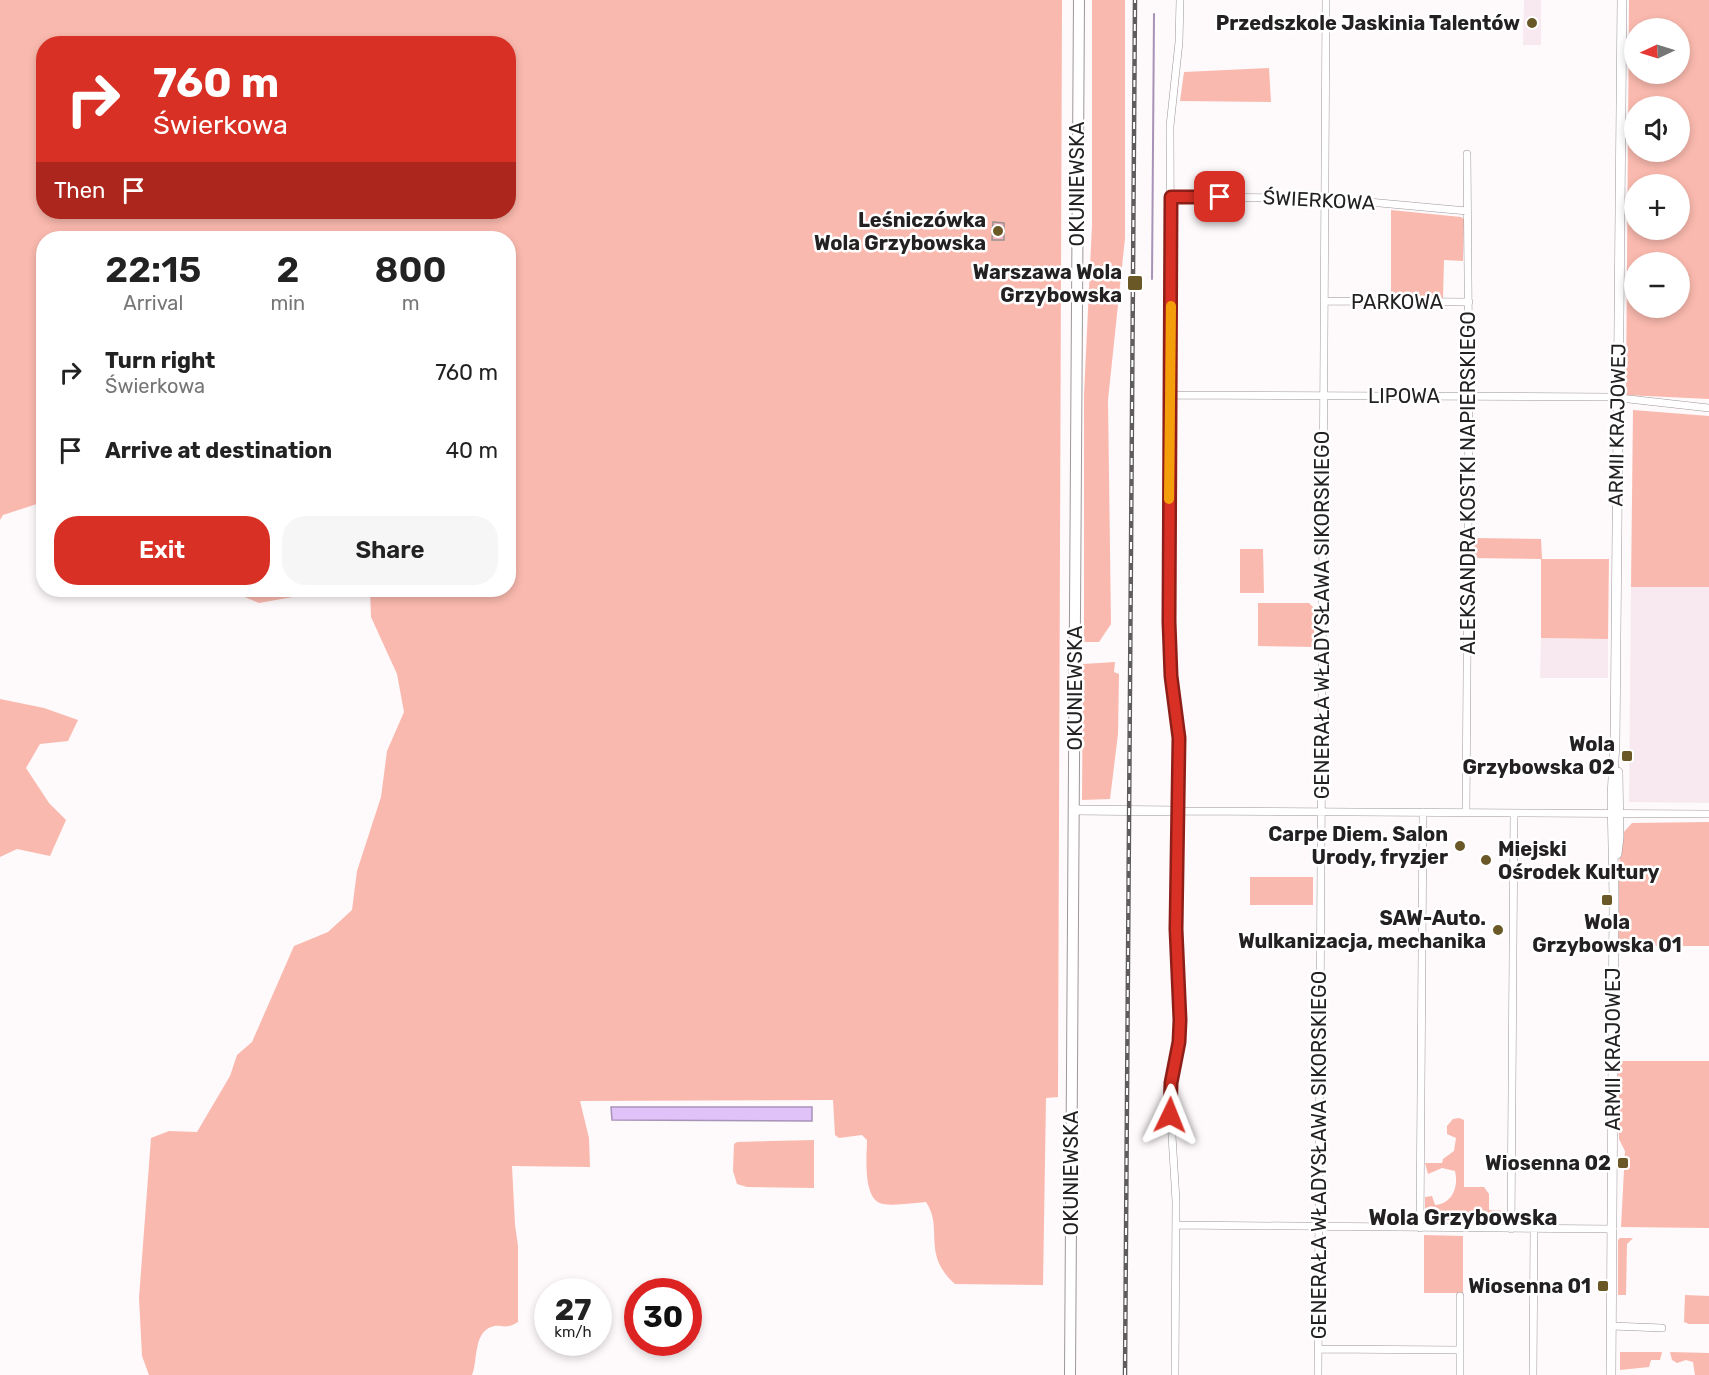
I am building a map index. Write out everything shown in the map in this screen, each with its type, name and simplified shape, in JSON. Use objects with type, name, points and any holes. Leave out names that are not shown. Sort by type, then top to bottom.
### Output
[{"type":"main road","name":"OKUNIEWSKA","points":[[1070,1375],[1079,0]]},
{"type":"street","points":[[1175,1375],[1176,1225],[1170,1102],[1180,1020],[1176,929],[1179,738],[1171,676],[1168,485],[1171,395],[1170,126],[1179,42],[1180,0]]},
{"type":"street","name":"GENERAŁA WŁADYSŁAWA SIKORSKIEGO","points":[[1318,1375],[1326,0]]},
{"type":"street","name":"ARMII KRAJOWEJ","points":[[1611,1375],[1614,867],[1618,844],[1615,743],[1622,0]]},
{"type":"street","name":"ALEKSANDRA KOSTKI NAPIERSKIEGO","points":[[1466,813],[1469,397],[1467,154]]},
{"type":"street","name":"ŚWIERKOWA","points":[[1171,197],[1325,198],[1467,211]]},
{"type":"street","name":"PARKOWA","points":[[1324,301],[1469,302]]},
{"type":"street","name":"LIPOWA","points":[[1171,395],[1618,398],[1709,408]]},
{"type":"street","points":[[1074,810],[1709,814]]},
{"type":"street","points":[[1420,1228],[1423,812]]},
{"type":"street","points":[[1511,1229],[1514,814]]},
{"type":"street","points":[[1176,1225],[1613,1229]]},
{"type":"street","points":[[1533,1375],[1534,1229]]},
{"type":"street","points":[[1460,1375],[1461,1296]]},
{"type":"street","points":[[1612,1326],[1662,1328]]},
{"type":"street","points":[[1318,1349],[1460,1350]]},
{"type":"shaded area","points":[[0,0],[1062,0],[1058,1097],[1046,1098],[1043,1285],[955,1284],[939,1262],[931,1212],[926,1202],[893,1205],[876,1201],[867,1176],[867,1140],[862,1135],[839,1138],[835,1135],[833,1100],[580,1101],[589,1138],[590,1167],[512,1166],[518,1246],[518,1322],[485,1330],[477,1348],[472,1375],[149,1375],[142,1356],[139,1298],[151,1138],[169,1131],[197,1132],[230,1076],[237,1055],[252,1042],[294,946],[328,932],[352,910],[357,871],[381,797],[387,751],[404,712],[397,674],[371,617],[370,597],[516,597],[516,231],[36,231],[36,504],[3,515],[0,520]]},
{"type":"shaded area","points":[[1092,0],[1125,0],[1125,238],[1108,400],[1111,624],[1099,642],[1084,642],[1084,395],[1092,225]]},
{"type":"shaded area","name":"Przedszkole Jaskinia Talentów","points":[[1524,0],[1541,0],[1541,45],[1523,45]]},
{"type":"shaded area","points":[[1629,0],[1709,0],[1709,399],[1626,395],[1627,318],[1690,318],[1690,252],[1627,252],[1627,240],[1690,240],[1690,174],[1628,174],[1628,162],[1690,162],[1690,96],[1628,96],[1628,84],[1690,84],[1690,18],[1629,18]]},
{"type":"shaded area","points":[[1269,68],[1271,102],[1180,101],[1184,72]]},
{"type":"shaded area","points":[[1391,210],[1464,219],[1463,261],[1444,260],[1443,298],[1391,298]]},
{"type":"shaded area","points":[[1633,410],[1709,416],[1709,587],[1631,587]]},
{"type":"shaded area","points":[[1474,538],[1541,539],[1542,559],[1609,559],[1608,639],[1541,638],[1541,559],[1473,558]]},
{"type":"shaded area","points":[[1240,549],[1263,549],[1264,593],[1240,593]]},
{"type":"shaded area","points":[[1631,587],[1709,587],[1709,803],[1629,802]]},
{"type":"shaded area","points":[[245,597],[293,597],[259,603]]},
{"type":"shaded area","points":[[1258,603],[1309,603],[1314,608],[1314,647],[1258,646]]},
{"type":"shaded area","points":[[1541,638],[1608,639],[1608,678],[1540,678]]},
{"type":"shaded area","points":[[1115,662],[1114,672],[1119,674],[1118,734],[1110,799],[1082,800],[1083,664]]},
{"type":"shaded area","points":[[0,699],[44,708],[78,720],[68,741],[40,744],[26,768],[49,803],[66,820],[50,856],[17,849],[0,857]]},
{"type":"shaded area","points":[[1709,822],[1709,946],[1618,946],[1619,865],[1623,833],[1632,823]]},
{"type":"shaded area","points":[[1250,877],[1313,877],[1313,905],[1250,905]]},
{"type":"shaded area","points":[[1618,1061],[1709,1061],[1709,1228],[1621,1227],[1625,1151],[1619,1139]]},
{"type":"shaded area","points":[[611,1107],[812,1107],[812,1121],[612,1120]]},
{"type":"shaded area","points":[[1453,1119],[1464,1120],[1464,1187],[1484,1187],[1489,1194],[1489,1210],[1507,1211],[1508,1221],[1427,1220],[1425,1218],[1425,1197],[1432,1196],[1435,1205],[1441,1204],[1450,1198],[1455,1189],[1455,1171],[1442,1168],[1428,1174],[1425,1163],[1442,1163],[1443,1159],[1454,1151],[1456,1138],[1447,1134],[1447,1126]]},
{"type":"shaded area","points":[[814,1140],[814,1188],[747,1187],[737,1184],[733,1171],[734,1144],[737,1142]]},
{"type":"shaded area","points":[[1424,1235],[1463,1236],[1463,1293],[1424,1293]]},
{"type":"shaded area","points":[[1633,1238],[1627,1244],[1626,1295],[1618,1295],[1618,1240]]},
{"type":"shaded area","points":[[1685,1295],[1709,1296],[1709,1324],[1684,1322]]},
{"type":"shaded area","points":[[1620,1352],[1662,1352],[1660,1360],[1651,1360],[1649,1367],[1620,1370]]},
{"type":"shaded area","points":[[1670,1352],[1709,1353],[1709,1375],[1695,1375],[1693,1362],[1686,1360],[1677,1363],[1672,1360]]},
{"type":"building","name":"Leśniczówka Wola Grzybowska","points":[[993,222],[1004,223],[1004,240],[992,240]]},
{"type":"waterway","points":[[1152,279],[1154,14]]},
{"type":"railway","points":[[1125,1375],[1135,0]]},
{"type":"slow traffic","points":[[1169,499],[1171,306]]},
{"type":"place","name":"Przedszkole Jaskinia Talentów","points":[[1532,23]]},
{"type":"place","name":"Leśniczówka Wola Grzybowska","points":[[998,231]]},
{"type":"place","name":"Warszawa Wola Grzybowska","points":[[1135,283]]},
{"type":"place","name":"Wola Grzybowska 02","points":[[1627,756]]},
{"type":"place","name":"Carpe Diem. Salon Urody, fryzjer","points":[[1460,846]]},
{"type":"place","name":"Miejski Ośrodek Kultury","points":[[1486,860]]},
{"type":"place","name":"Wola Grzybowska 01","points":[[1607,900]]},
{"type":"place","name":"SAW-Auto. Wulkanizacja, mechanika","points":[[1498,930]]},
{"type":"place","name":"Wiosenna 02","points":[[1623,1163]]},
{"type":"place","name":"Wiosenna 01","points":[[1603,1286]]},
{"type":"district","name":"Wola Grzybowska","points":[[1463,1217]]},
{"type":"route","points":[[1170,1115],[1171,1083],[1179,1042],[1180,1020],[1176,929],[1179,738],[1178,716],[1171,676],[1169,622],[1171,197],[1220,197]]}]
